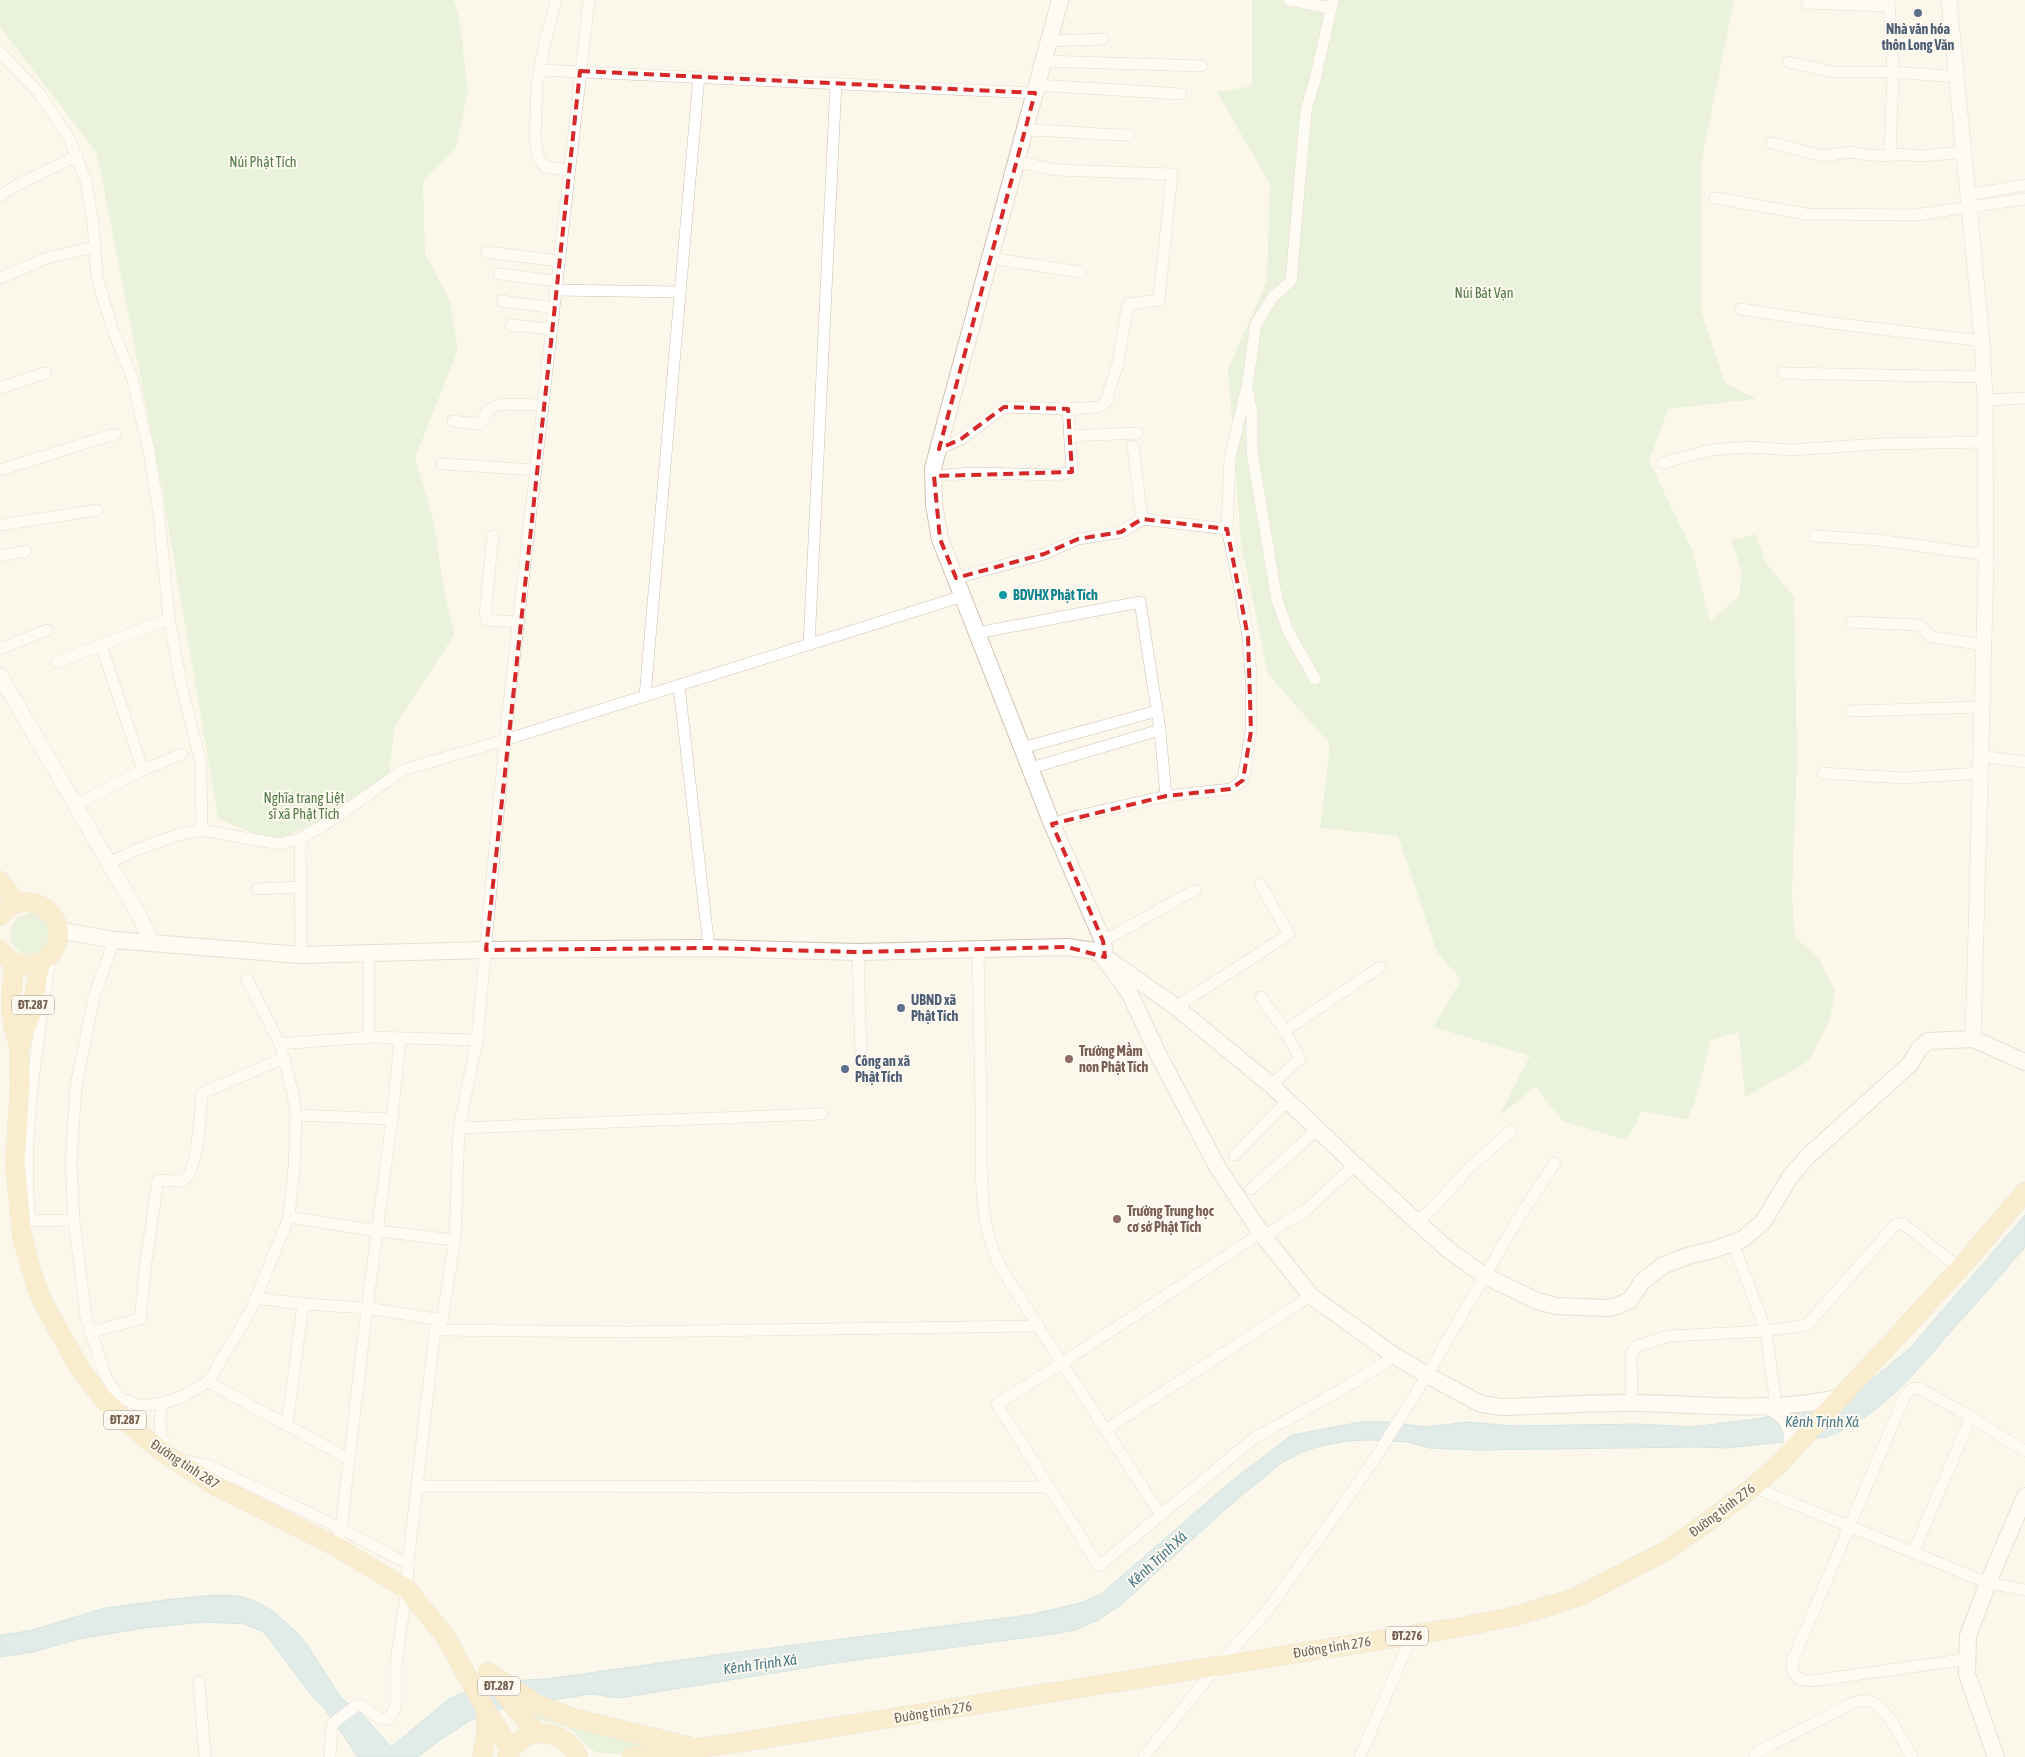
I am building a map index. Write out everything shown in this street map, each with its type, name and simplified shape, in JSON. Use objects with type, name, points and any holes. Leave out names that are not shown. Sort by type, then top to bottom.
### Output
[{"type":"main road","points":[[1060,0],[933,468],[934,504],[940,539],[1110,966],[1129,992],[1159,1056],[1218,1168],[1262,1234],[1311,1296],[1395,1356],[1481,1404],[1492,1406],[1632,1403],[1771,1406],[1810,1404],[1841,1397]]},
{"type":"main road","points":[[0,881],[5,911],[29,902],[46,908],[54,918],[58,930],[114,940],[301,955],[486,950],[709,948],[858,952],[1068,947],[1095,951],[1104,949]]},
{"type":"main road","name":"Đường tỉnh 287","points":[[19,1046],[32,1011],[46,958],[56,945],[58,930]]},
{"type":"main road","points":[[1104,949],[1272,1085],[1355,1165],[1447,1249],[1485,1276],[1537,1301],[1556,1306],[1608,1308],[1630,1300],[1642,1282],[1662,1266],[1690,1255],[1713,1250],[1743,1238],[1763,1222],[1790,1177],[1806,1158],[1910,1064],[1919,1049],[1928,1041],[1973,1039],[2025,1062]]},
{"type":"main road","points":[[7,956],[30,965],[46,958]]},
{"type":"main road","name":"Đường tỉnh 287","points":[[7,956],[13,1024],[19,1046],[20,1084],[16,1163],[25,1221],[22,1237],[36,1286],[80,1369],[103,1399],[140,1434],[171,1458],[216,1486],[338,1538],[407,1589],[445,1636],[509,1754]]},
{"type":"main road","name":"Đường tỉnh 276","points":[[631,1757],[670,1754],[1484,1623],[1578,1597],[1664,1552],[1753,1488],[1788,1454],[1960,1268],[2025,1192]]},
{"type":"main road","points":[[1996,1757],[1967,1674],[1968,1636],[2025,1496]]},
{"type":"main road","name":"Đường tỉnh 287","points":[[452,1648],[488,1672],[536,1733]]},
{"type":"main road","points":[[488,1672],[537,1704],[573,1718],[699,1748]]},
{"type":"main road","points":[[482,1757],[486,1736],[486,1710]]},
{"type":"main road","points":[[509,1754],[522,1739],[536,1733],[549,1733],[561,1737],[570,1745],[578,1757]]},
{"type":"street","points":[[556,0],[540,70],[535,139],[539,160],[545,167],[569,170]]},
{"type":"street","points":[[330,1757],[332,1724],[354,1706],[364,1706],[378,1718],[384,1720],[388,1719],[396,1703],[396,1662],[407,1589],[408,1564],[436,1330],[442,1320],[455,1240],[460,1128],[477,1040],[506,740],[589,0]]},
{"type":"street","points":[[1052,824],[1078,816],[1166,796],[1231,789],[1243,780],[1250,731],[1251,676],[1246,628],[1227,528],[1230,458],[1247,386],[1256,324],[1273,297],[1291,281],[1306,110],[1315,80],[1332,4],[1290,0]]},
{"type":"street","points":[[1949,0],[1982,340],[1986,442],[1986,555],[1973,1039]]},
{"type":"street","points":[[1808,3],[1889,3],[1893,72],[1890,156]]},
{"type":"street","points":[[1049,41],[1103,38]]},
{"type":"street","points":[[0,52],[38,92],[69,138],[86,181],[93,224],[97,277],[112,328],[132,377],[149,451],[159,514],[169,619],[181,683],[201,764],[202,830]]},
{"type":"street","points":[[1044,60],[1202,66]]},
{"type":"street","points":[[1789,62],[1832,72],[1893,72],[1957,77]]},
{"type":"street","points":[[540,70],[580,70],[836,83],[1181,94]]},
{"type":"street","points":[[645,696],[699,76]]},
{"type":"street","points":[[809,645],[836,83]]},
{"type":"street","points":[[1025,130],[1055,130],[1093,135],[1128,135]]},
{"type":"street","points":[[1772,143],[1823,156],[1851,152],[1867,155],[1890,156],[1900,154],[1922,156],[1964,152]]},
{"type":"street","points":[[0,196],[77,156]]},
{"type":"street","points":[[939,449],[961,439],[1004,407],[1068,409],[1098,407],[1107,401],[1110,384],[1117,364],[1123,323],[1129,304],[1158,300],[1172,174],[1055,170],[1016,162]]},
{"type":"street","points":[[1715,198],[1806,214],[1915,215],[1969,202],[2025,185]]},
{"type":"street","points":[[1969,202],[2025,200]]},
{"type":"street","points":[[0,278],[47,258],[94,247]]},
{"type":"street","points":[[487,252],[559,261]]},
{"type":"street","points":[[989,258],[1080,272]]},
{"type":"street","points":[[498,274],[556,285],[680,292]]},
{"type":"street","points":[[502,301],[554,308]]},
{"type":"street","points":[[1741,308],[1831,323],[1982,340]]},
{"type":"street","points":[[510,325],[551,329]]},
{"type":"street","points":[[0,388],[45,373]]},
{"type":"street","points":[[1783,373],[1984,377]]},
{"type":"street","points":[[1247,386],[1252,416],[1252,452],[1277,600],[1288,631],[1315,679]]},
{"type":"street","points":[[1985,400],[2025,398]]},
{"type":"street","points":[[453,422],[478,424],[484,420],[487,411],[500,404],[543,405]]},
{"type":"street","points":[[934,476],[972,473],[1056,475],[1072,472],[1068,409]]},
{"type":"street","points":[[1070,436],[1137,432]]},
{"type":"street","points":[[0,470],[115,434]]},
{"type":"street","points":[[1663,463],[1710,450],[1749,447],[1791,450],[1878,444],[1986,442]]},
{"type":"street","points":[[1133,446],[1142,519]]},
{"type":"street","points":[[442,464],[536,470]]},
{"type":"street","points":[[0,525],[97,510]]},
{"type":"street","points":[[956,578],[1044,554],[1078,539],[1121,532],[1142,519],[1227,528]]},
{"type":"street","points":[[493,536],[484,614],[487,620],[519,622]]},
{"type":"street","points":[[1815,536],[1878,540],[1986,555]]},
{"type":"street","points":[[0,556],[26,551]]},
{"type":"street","points":[[109,863],[136,850],[177,835],[202,830],[279,844],[300,839],[330,822],[403,770],[506,740],[963,596]]},
{"type":"street","points":[[977,633],[1140,602],[1160,730],[1166,796]]},
{"type":"street","points":[[57,662],[169,619]]},
{"type":"street","points":[[1852,622],[1919,625],[1932,637],[1984,645]]},
{"type":"street","points":[[0,649],[47,630]]},
{"type":"street","points":[[101,645],[143,770]]},
{"type":"street","points":[[0,675],[4,692],[75,804],[140,915],[151,942]]},
{"type":"street","points":[[679,686],[709,948]]},
{"type":"street","points":[[1852,711],[1982,707]]},
{"type":"street","points":[[1022,748],[1157,711]]},
{"type":"street","points":[[1031,768],[1160,730]]},
{"type":"street","points":[[75,804],[143,770],[182,754]]},
{"type":"street","points":[[1981,756],[2025,762]]},
{"type":"street","points":[[1823,773],[1903,778],[1980,773]]},
{"type":"street","points":[[300,839],[301,955]]},
{"type":"street","points":[[1176,1007],[1289,934],[1260,884]]},
{"type":"street","points":[[257,889],[300,887]]},
{"type":"street","points":[[1104,949],[1195,890]]},
{"type":"street","points":[[114,940],[94,997],[76,1086],[71,1164],[74,1220],[86,1317],[105,1375],[118,1397],[140,1406],[181,1397],[208,1382],[242,1328],[289,1218],[294,1168],[296,1115],[280,1044],[247,979]]},
{"type":"street","points":[[978,950],[985,1222],[994,1256],[1161,1515]]},
{"type":"street","points":[[858,952],[861,1057]]},
{"type":"street","points":[[369,953],[369,1037]]},
{"type":"street","points":[[46,958],[27,1143],[25,1221],[74,1220]]},
{"type":"street","points":[[1286,1031],[1380,967]]},
{"type":"street","points":[[1261,997],[1286,1031],[1300,1059],[1272,1085]]},
{"type":"street","points":[[280,1044],[369,1037],[477,1040]]},
{"type":"street","points":[[400,1039],[392,1119],[338,1538],[408,1564]]},
{"type":"street","points":[[90,1332],[140,1319],[158,1180],[186,1179],[189,1174],[194,1160],[202,1093],[284,1058]]},
{"type":"street","points":[[1235,1155],[1287,1100]]},
{"type":"street","points":[[460,1128],[822,1114]]},
{"type":"street","points":[[296,1115],[392,1119]]},
{"type":"street","points":[[1251,1188],[1318,1129]]},
{"type":"street","points":[[1418,1221],[1434,1207],[1470,1167],[1511,1131]]},
{"type":"street","points":[[1144,1757],[1218,1665],[1267,1611],[1381,1449],[1427,1375],[1518,1219],[1555,1163]]},
{"type":"street","points":[[1355,1165],[1306,1210],[1262,1234],[997,1404],[1099,1566],[1253,1439],[1351,1384],[1395,1356]]},
{"type":"street","points":[[289,1218],[455,1240]]},
{"type":"street","points":[[1632,1403],[1631,1354],[1637,1346],[1669,1336],[1766,1331],[1807,1325],[1895,1225],[1902,1224],[1960,1268]]},
{"type":"street","points":[[1733,1243],[1766,1331],[1771,1406],[1782,1414],[1789,1423],[1791,1443],[1788,1454]]},
{"type":"street","points":[[1105,1430],[1311,1296]]},
{"type":"street","points":[[256,1298],[303,1304],[367,1308],[442,1320]]},
{"type":"street","points":[[287,1426],[303,1304]]},
{"type":"street","points":[[436,1330],[628,1332],[1039,1326]]},
{"type":"street","points":[[208,1382],[349,1459]]},
{"type":"street","points":[[1968,1659],[1810,1681],[1799,1680],[1794,1672],[1792,1662],[1906,1393],[1912,1389],[1919,1388],[1972,1417],[2025,1451]]},
{"type":"street","points":[[164,1402],[160,1418],[162,1442],[171,1458]]},
{"type":"street","points":[[1913,1554],[1972,1417]]},
{"type":"street","points":[[417,1486],[1049,1487]]},
{"type":"street","points":[[1753,1488],[1988,1583],[2025,1590]]},
{"type":"street","points":[[1360,1757],[1412,1635]]},
{"type":"street","points":[[199,1682],[205,1757]]},
{"type":"street","points":[[1754,1757],[1758,1752],[1853,1702],[1870,1701],[1882,1710],[1912,1757]]},
{"type":"highlighted area","points":[[580,71],[1035,93],[939,449],[961,439],[1004,407],[1068,409],[1072,472],[934,476],[940,539],[956,578],[1044,554],[1078,539],[1121,532],[1142,519],[1227,529],[1248,637],[1251,731],[1243,780],[1231,789],[1166,796],[1052,824],[1103,941],[1105,957],[1067,947],[858,952],[709,948],[486,950]]},
{"type":"green space","name":"Núi Phật Tích","points":[[0,0],[454,0],[459,16],[468,90],[456,148],[423,182],[425,253],[450,301],[458,350],[415,458],[434,522],[442,578],[454,635],[395,726],[389,774],[335,814],[278,840],[254,834],[218,818],[162,488],[97,153],[0,27]]},
{"type":"green space","name":"Núi Bát Vạn","points":[[1252,0],[1734,0],[1701,163],[1702,314],[1725,383],[1756,399],[1668,409],[1649,461],[1693,552],[1710,622],[1739,596],[1742,572],[1731,540],[1756,534],[1765,562],[1794,597],[1797,760],[1792,893],[1795,937],[1819,959],[1835,990],[1830,1020],[1809,1061],[1745,1097],[1739,1032],[1711,1040],[1695,1102],[1687,1119],[1642,1111],[1627,1140],[1562,1121],[1536,1087],[1500,1115],[1530,1056],[1433,1027],[1461,980],[1437,952],[1398,836],[1320,828],[1330,744],[1268,674],[1241,545],[1228,369],[1267,281],[1270,184],[1217,92],[1252,86]]},
{"type":"green space","points":[[29,913],[37,914],[51,928],[47,948],[34,954],[23,953],[17,949],[11,936],[14,922],[20,916]]},
{"type":"green space","points":[[524,1702],[660,1746],[621,1753],[606,1754],[595,1752],[575,1733],[566,1728],[550,1722],[534,1720]]},
{"type":"water","name":"Kênh Trịnh Xá","points":[[2025,1215],[2025,1247],[1910,1377],[1879,1406],[1845,1429],[1826,1437],[1728,1448],[1477,1450],[1429,1448],[1408,1442],[1369,1440],[1346,1441],[1317,1447],[1302,1452],[1281,1463],[1220,1514],[1121,1605],[1098,1620],[1076,1630],[835,1663],[619,1698],[592,1694],[509,1706],[471,1720],[418,1757],[358,1757],[324,1708],[312,1696],[265,1633],[245,1624],[204,1622],[144,1628],[78,1639],[33,1652],[0,1657],[0,1635],[29,1631],[105,1608],[217,1595],[239,1596],[257,1602],[274,1612],[296,1632],[306,1643],[341,1698],[361,1713],[391,1747],[449,1699],[471,1690],[497,1684],[1029,1615],[1080,1603],[1101,1594],[1228,1484],[1292,1435],[1361,1422],[1388,1422],[1426,1427],[1468,1422],[1513,1426],[1639,1424],[1692,1427],[1757,1419],[1822,1404],[1856,1393],[1910,1348]]},
{"type":"place","name":"Nhà văn hóa thôn Long Văn","points":[[1918,13]]},
{"type":"place","name":"BDVHX Phật Tích","points":[[1003,595]]},
{"type":"place","name":"UBND xã Phật Tích","points":[[901,1008]]},
{"type":"place","name":"Trường Mầm non Phật Tích","points":[[1069,1059]]},
{"type":"place","name":"Công an xã Phật Tích","points":[[845,1069]]},
{"type":"place","name":"Trường Trung học cơ sở Phật Tích","points":[[1117,1219]]},
{"type":"park label","name":"Nghĩa trang Liệt sĩ xã Phật Tích","points":[[304,806]]}]
